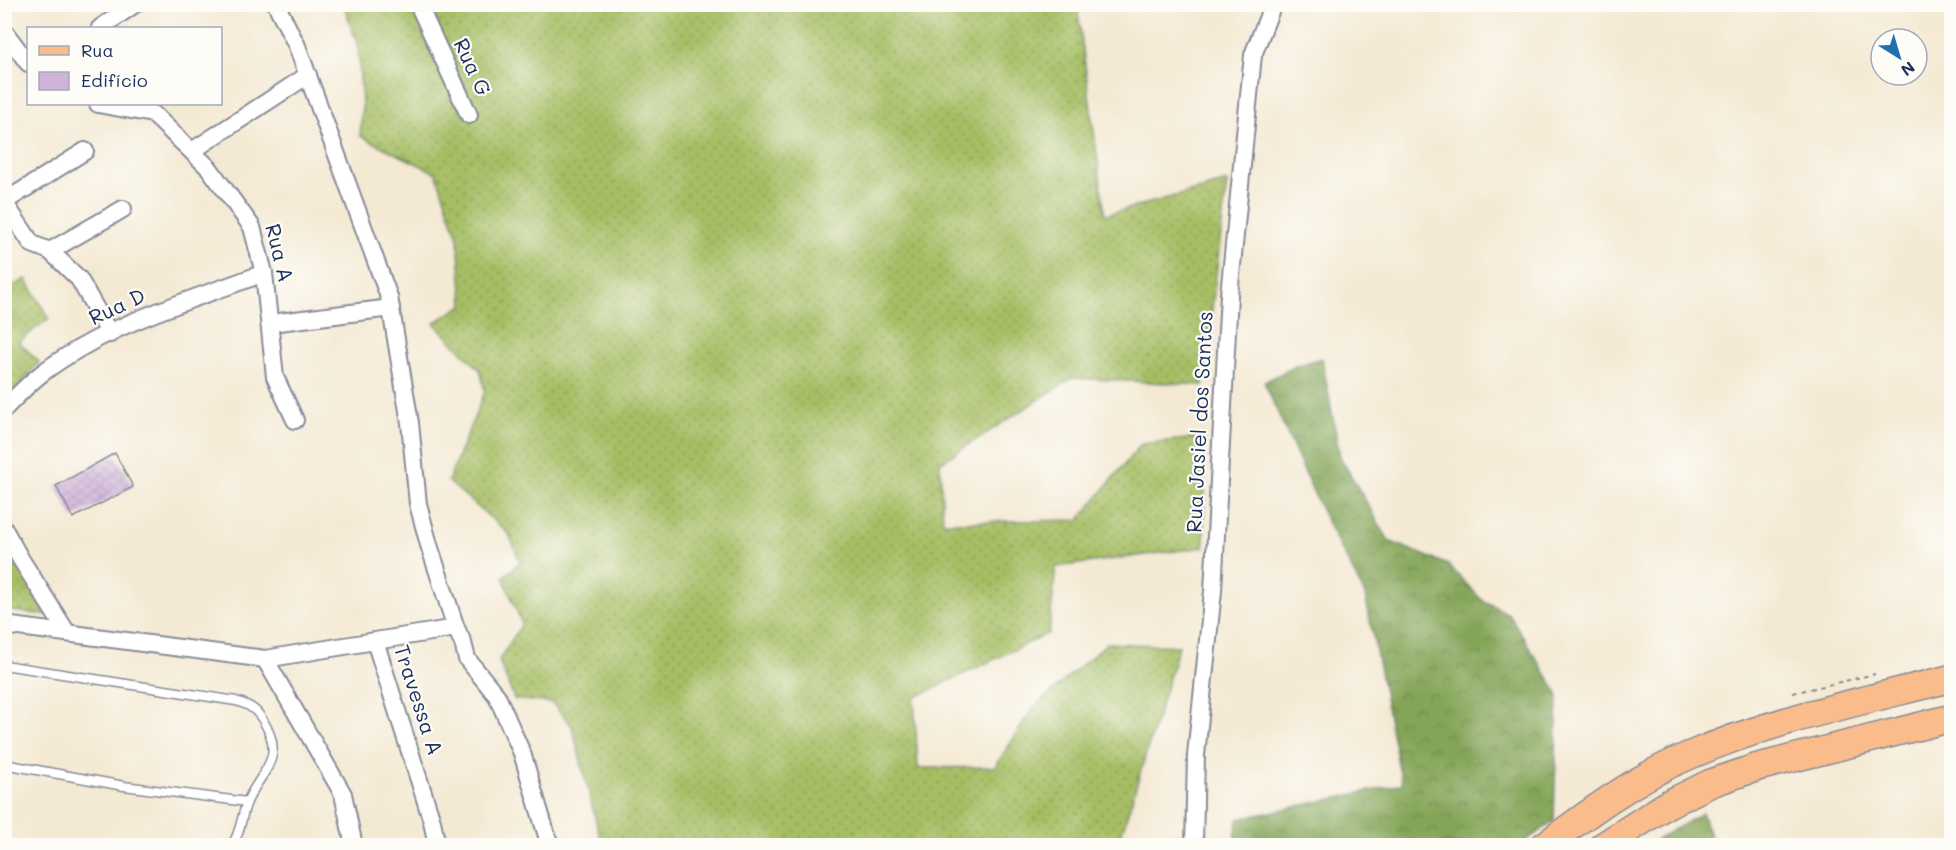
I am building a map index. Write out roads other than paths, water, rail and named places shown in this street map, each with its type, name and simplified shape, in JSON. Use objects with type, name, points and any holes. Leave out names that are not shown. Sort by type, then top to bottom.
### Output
[{"type":"main road","points":[[1544,846],[1635,783],[1686,757],[1744,734],[1952,678]]},
{"type":"main road","points":[[1911,688],[1922,716],[1918,726]]},
{"type":"main road","points":[[1603,846],[1668,804],[1711,783],[1768,764],[1952,718]]},
{"type":"street","points":[[101,27],[135,4]]},
{"type":"street","points":[[276,4],[297,46],[389,297],[410,423],[418,504],[456,628],[464,643],[467,659],[496,696],[522,753],[550,846]]},
{"type":"street","name":"Rua G","points":[[418,4],[469,115]]},
{"type":"street","name":"Rua Jasiel dos Santos","points":[[1194,846],[1196,755],[1213,591],[1229,295],[1253,55],[1273,4]]},
{"type":"street","points":[[4,31],[27,62]]},
{"type":"street","points":[[192,152],[308,75]]},
{"type":"street","name":"Rua A","points":[[104,105],[153,114],[209,168],[252,227],[264,273],[271,322],[275,377],[295,420]]},
{"type":"street","points":[[85,152],[4,202],[32,244],[50,251],[79,279],[110,334]]},
{"type":"street","points":[[50,251],[123,208]]},
{"type":"street","name":"Rua D","points":[[4,409],[40,374],[132,322],[264,273]]},
{"type":"street","points":[[271,322],[391,308]]},
{"type":"street","points":[[4,529],[12,557],[66,632]]},
{"type":"street","name":"Travessa A","points":[[4,625],[265,659],[375,641],[429,811],[437,846]]},
{"type":"street","points":[[375,641],[456,628]]},
{"type":"street","points":[[265,659],[344,794],[354,846]]},
{"type":"lane","points":[[4,665],[236,702],[252,707],[267,727],[274,752],[248,802],[237,836],[231,846]]},
{"type":"lane","points":[[4,764],[124,786],[248,802]]}]
